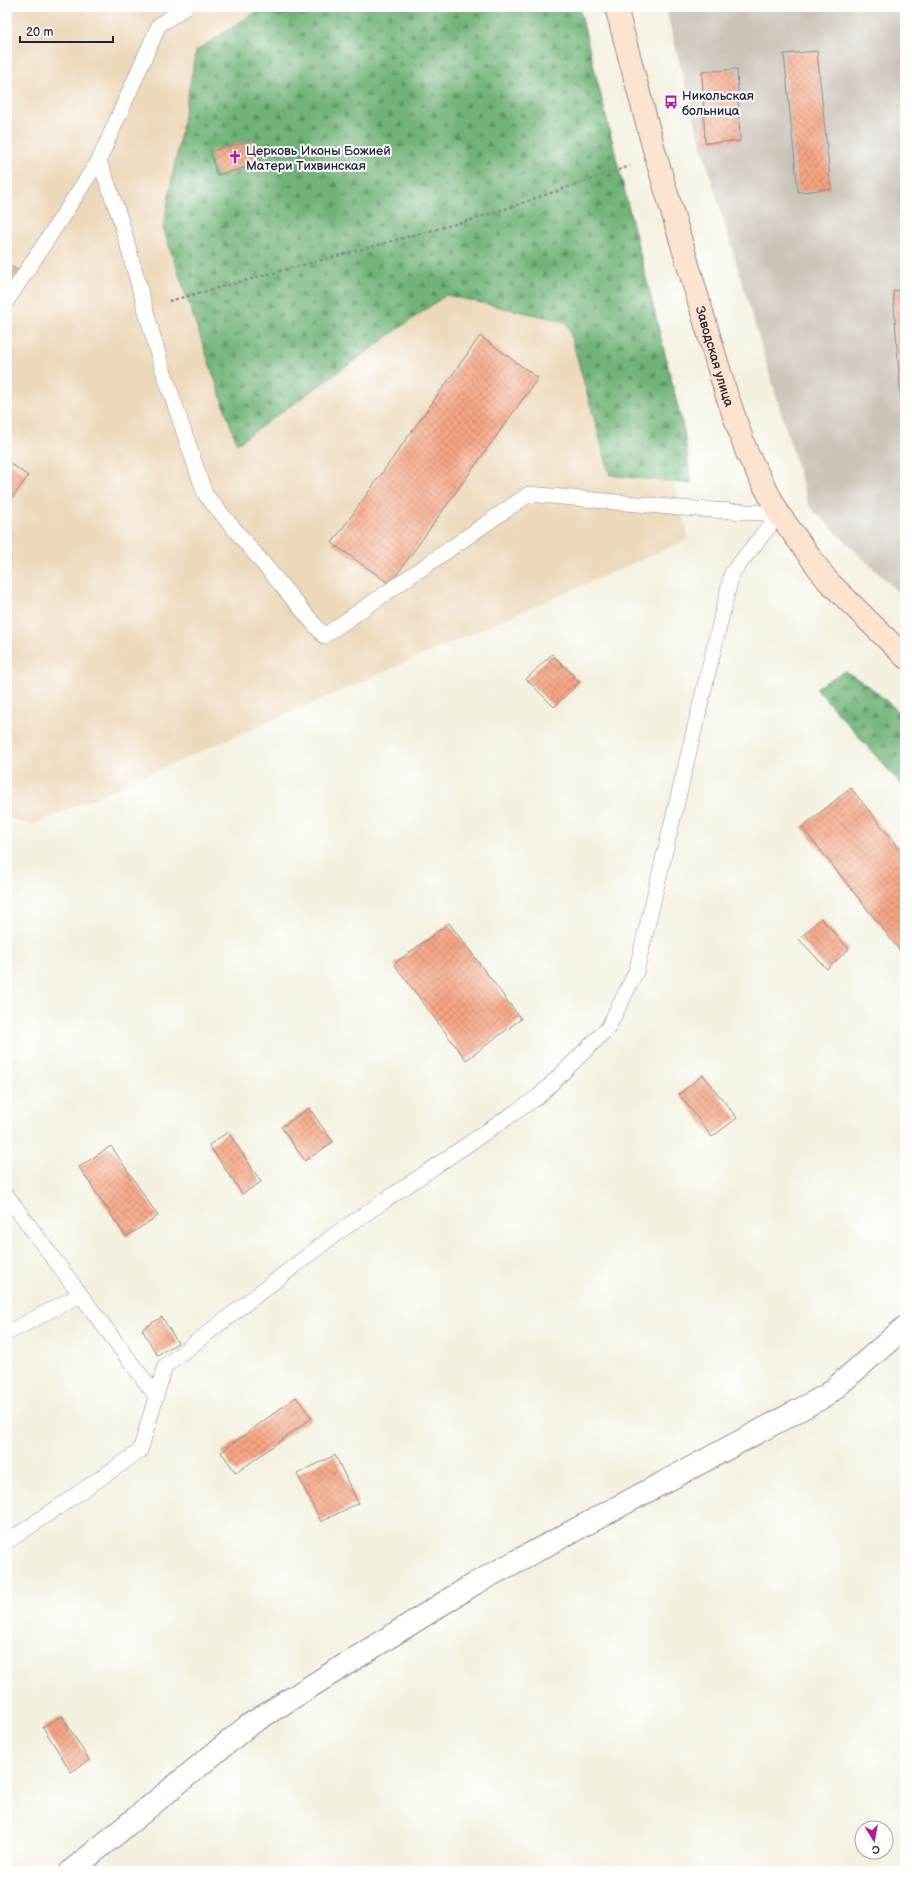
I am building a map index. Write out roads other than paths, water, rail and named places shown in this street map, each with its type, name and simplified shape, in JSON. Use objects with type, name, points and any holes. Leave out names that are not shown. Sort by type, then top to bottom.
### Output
[{"type":"main road","name":"Заводская улица","points":[[616,7],[656,157],[726,393],[747,453],[778,514],[827,580],[905,657]]},
{"type":"street","points":[[71,1871],[249,1725],[474,1584],[827,1395],[905,1327]]},
{"type":"lane","points":[[7,301],[99,160],[159,25],[186,7]]},
{"type":"lane","points":[[99,160],[120,218],[160,361],[205,494],[324,636],[529,494],[681,508],[778,514]]},
{"type":"lane","points":[[7,1542],[140,1451],[165,1366],[337,1233],[539,1096],[608,1028],[636,972],[732,573],[778,514]]},
{"type":"lane","points":[[7,1196],[156,1396]]},
{"type":"lane","points":[[7,1333],[80,1295]]},
{"type":"place","name":"Никольская больница","points":[[671,102]]},
{"type":"place","name":"Церковь Иконы Божией Матери Тихвинская","points":[[235,157]]}]
